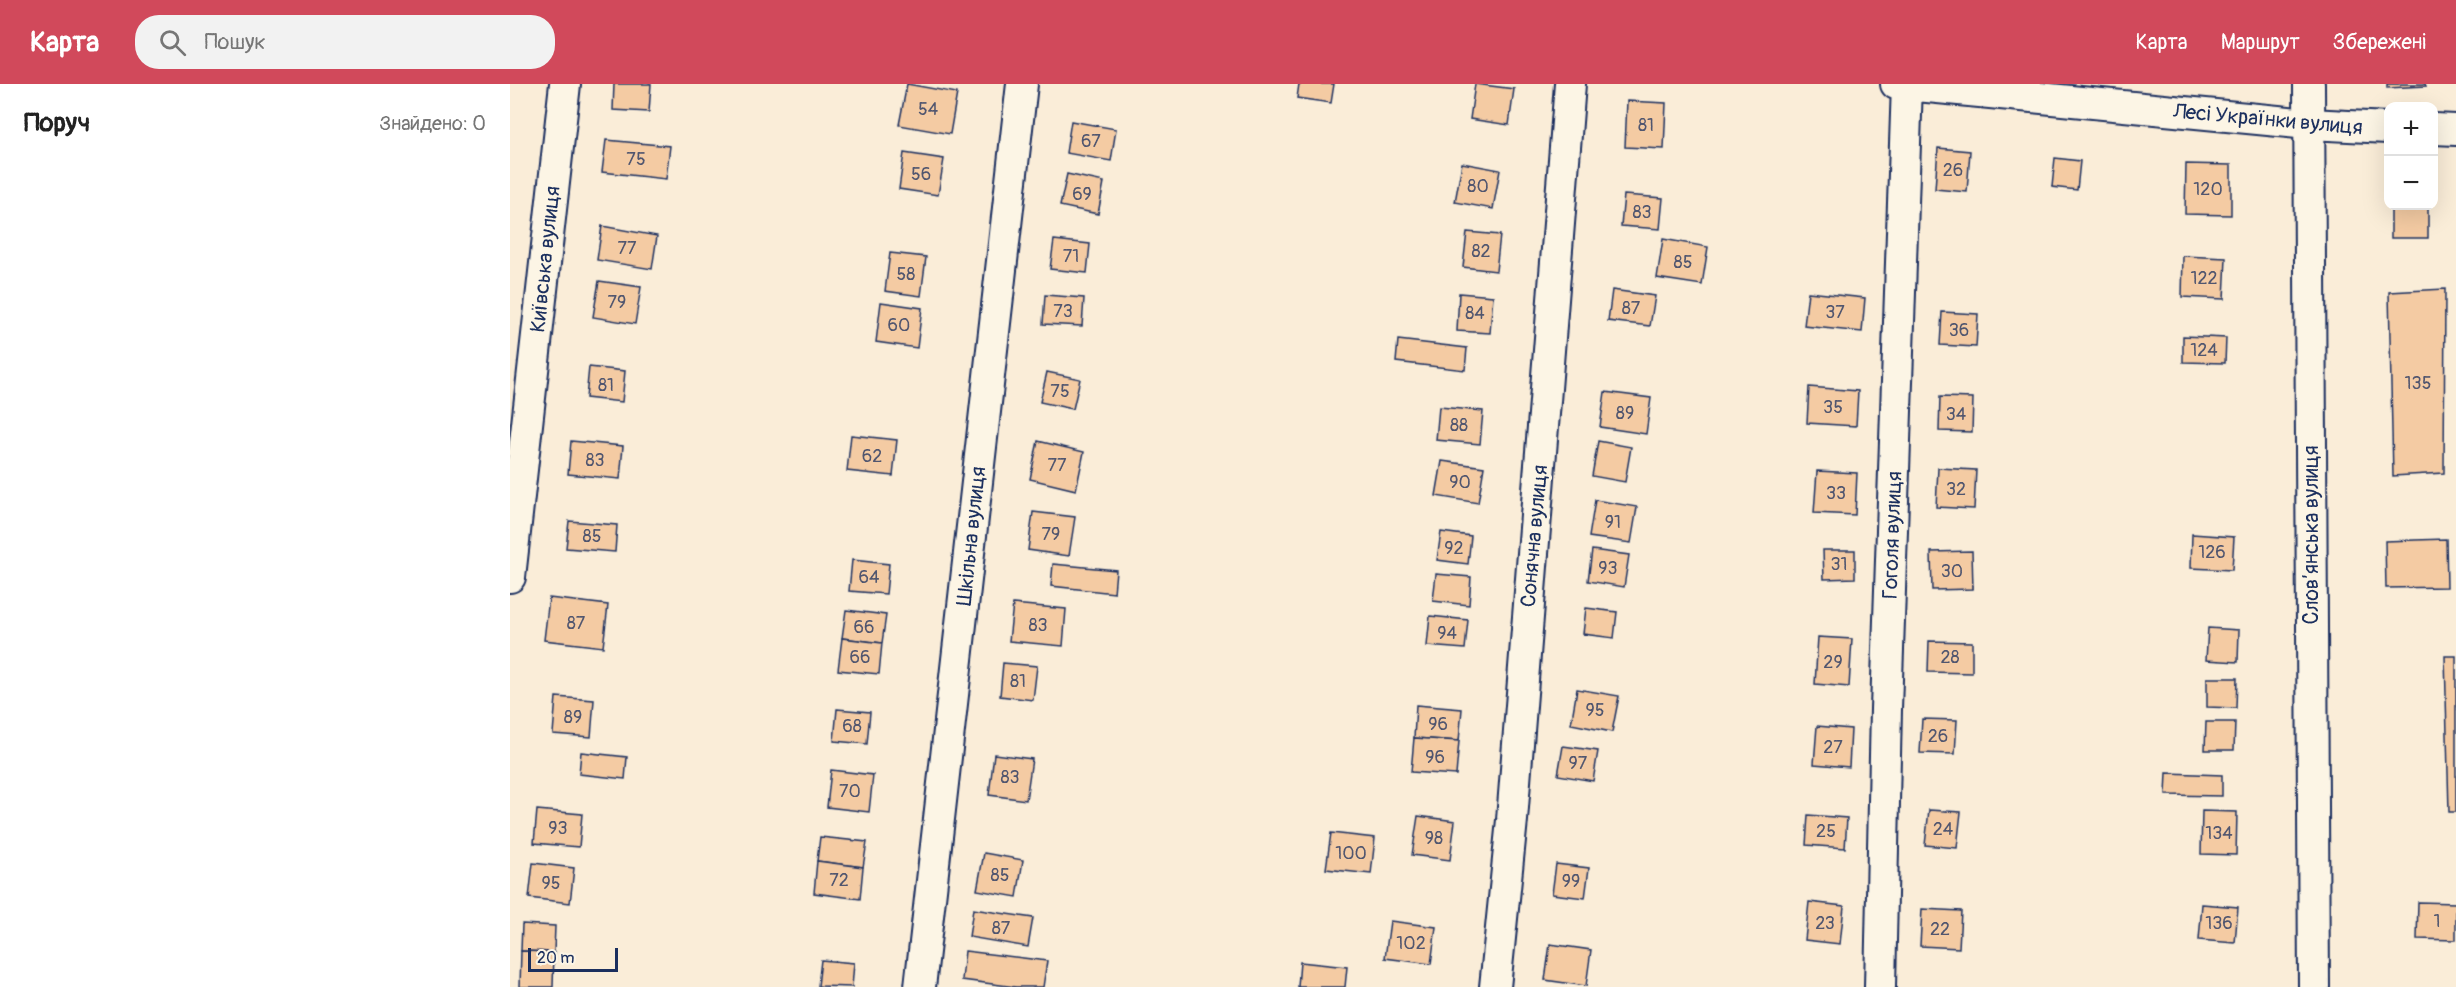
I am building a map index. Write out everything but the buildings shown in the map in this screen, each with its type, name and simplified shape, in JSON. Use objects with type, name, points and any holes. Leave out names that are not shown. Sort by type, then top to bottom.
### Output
[{"type":"street","name":"Київська вулиця","points":[[510,577],[565,84]]},
{"type":"street","name":"Шкільна вулиця","points":[[920,987],[1022,84]]},
{"type":"street","name":"Сонячна вулиця","points":[[1496,987],[1512,820],[1570,84]]},
{"type":"street","name":"Лесі Українки вулиця","points":[[1903,84],[2309,124],[2384,128]]},
{"type":"street","name":"Гоголя вулиця","points":[[1880,987],[1903,84]]},
{"type":"street","name":"Слов’янська вулиця","points":[[2308,84],[2314,987]]},
{"type":"street","points":[[2438,129],[2456,130]]}]
